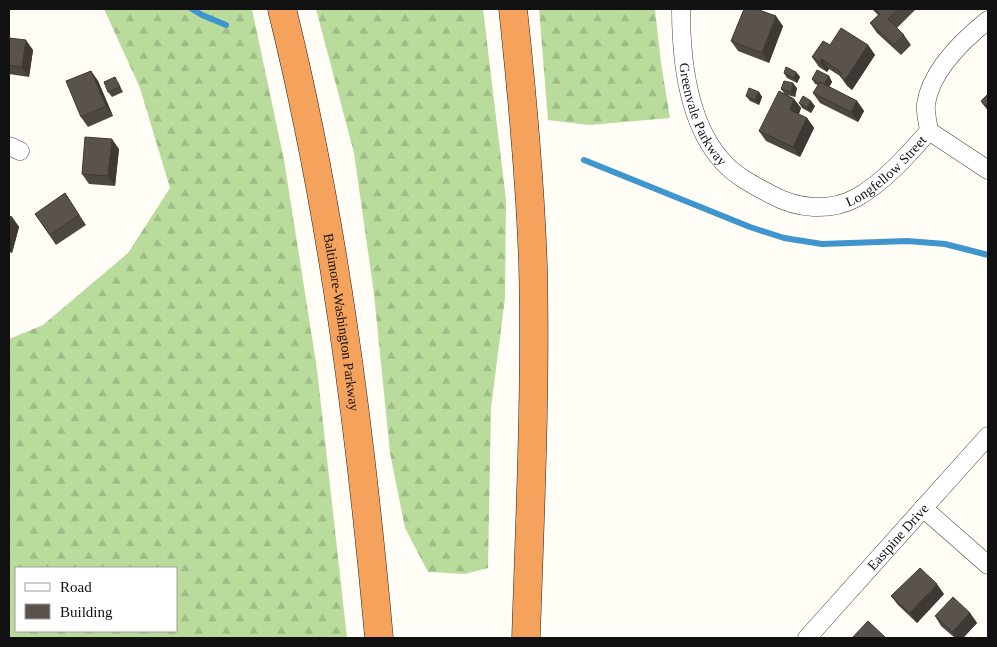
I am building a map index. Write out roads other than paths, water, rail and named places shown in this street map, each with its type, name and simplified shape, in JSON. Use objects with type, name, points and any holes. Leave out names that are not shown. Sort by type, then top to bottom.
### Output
[{"type":"highway","name":"Baltimore-Washington Parkway","points":[[282,9],[318,170],[339,294],[358,438],[379,638]]},
{"type":"highway","points":[[513,9],[526,148],[533,265],[532,401],[526,638]]},
{"type":"street","name":"Greenvale Parkway","points":[[681,9],[685,63],[697,118],[714,150],[725,164],[743,178],[768,193]]},
{"type":"street","name":"Longfellow Street","points":[[768,193],[782,200],[808,208],[834,206],[848,200],[886,175],[929,131],[926,105],[931,86],[950,57],[988,20]]},
{"type":"street","points":[[929,131],[988,170]]},
{"type":"street","name":"Eastpine Drive","points":[[807,638],[988,436]]},
{"type":"street","points":[[923,508],[988,565]]},
{"type":"waterway","points":[[192,9],[226,25]]},
{"type":"waterway","points":[[584,160],[750,227],[784,238],[822,244],[907,241],[945,244],[988,255]]}]
